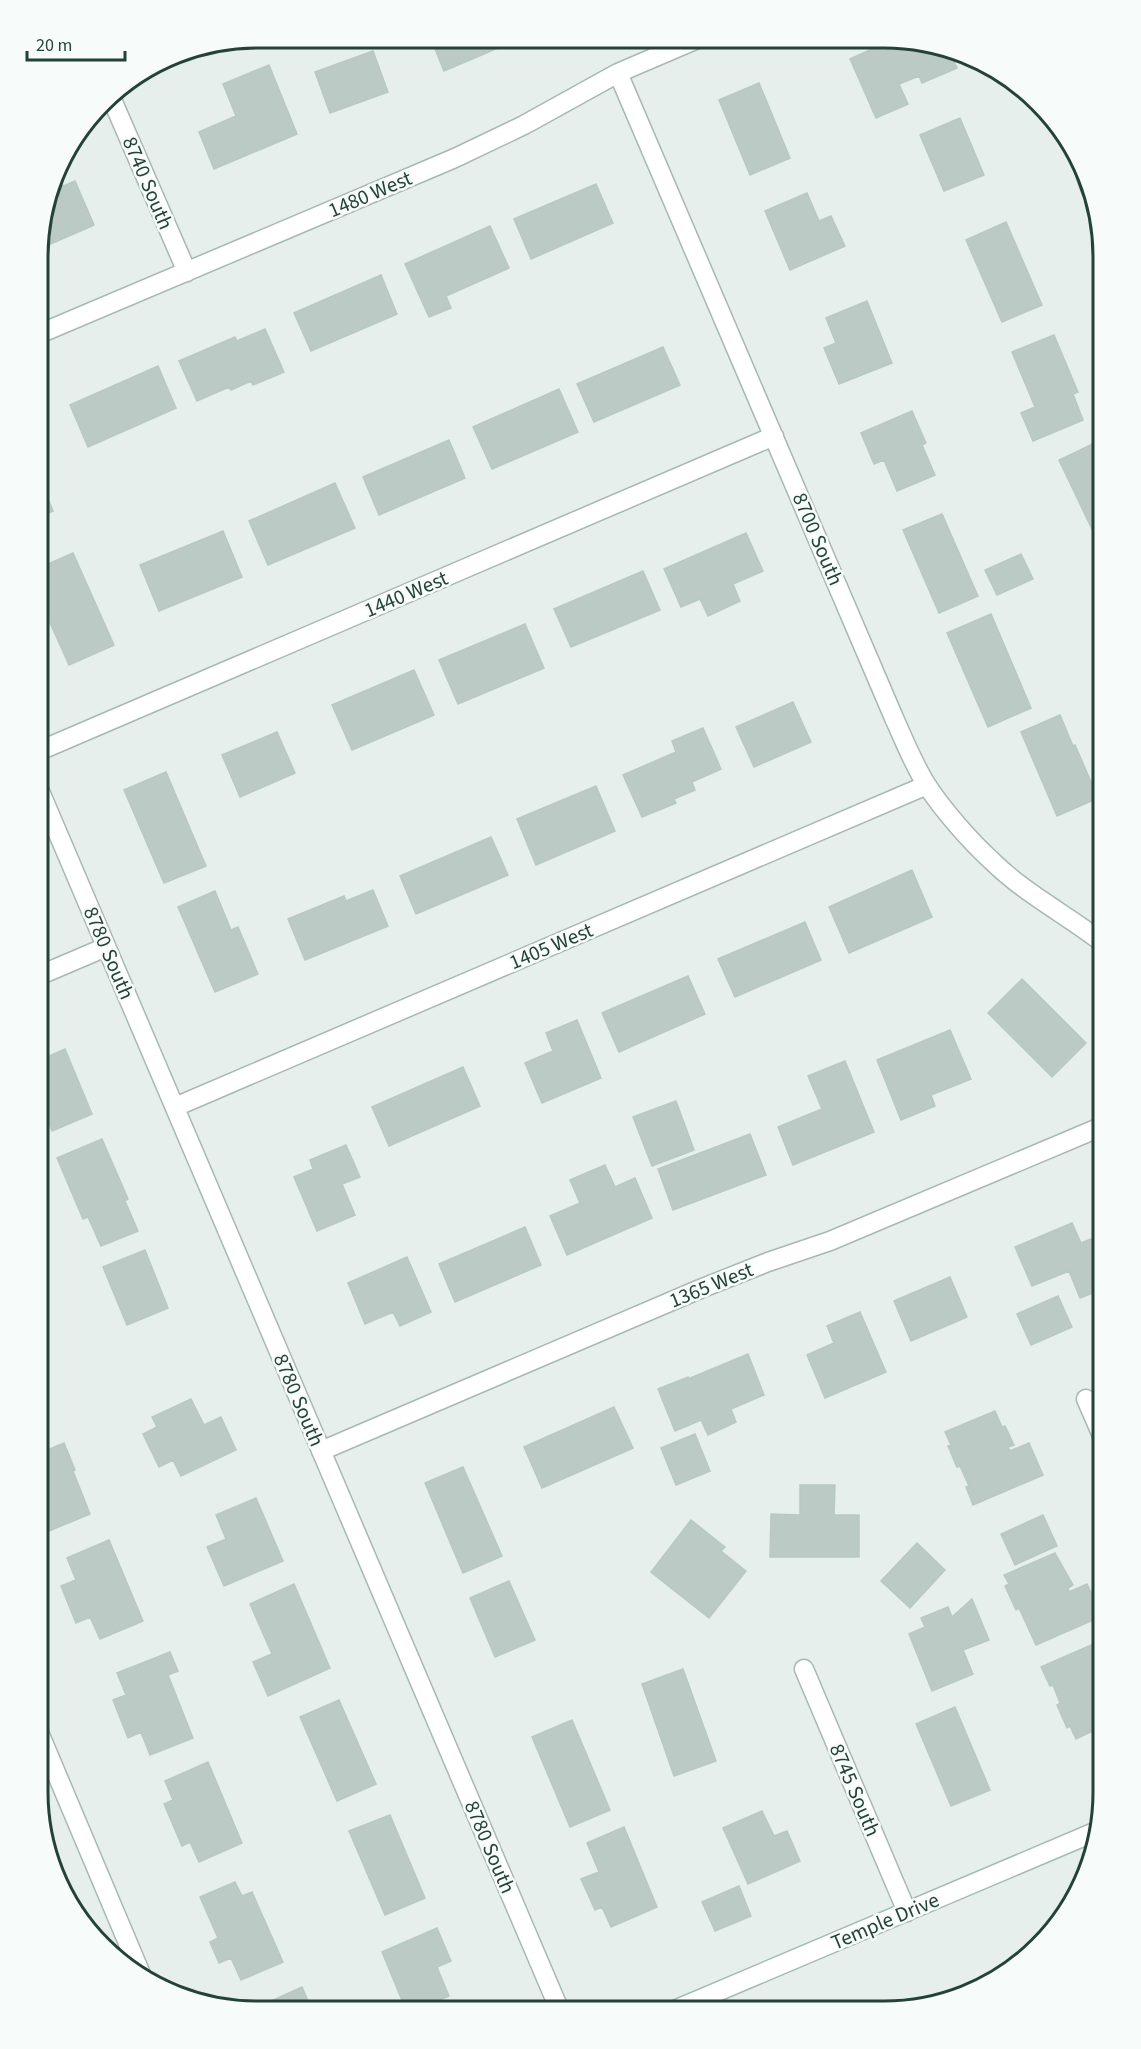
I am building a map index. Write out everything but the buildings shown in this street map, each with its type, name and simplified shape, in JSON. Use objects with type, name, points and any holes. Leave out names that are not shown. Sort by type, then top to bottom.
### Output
[{"type":"street","name":"1480 West","points":[[48,330],[455,158],[524,125],[618,73],[676,48]]},
{"type":"street","name":"8700 South","points":[[618,73],[908,751],[927,785],[992,862],[1035,896],[1093,935]]},
{"type":"street","name":"8740 South","points":[[115,104],[187,272]]},
{"type":"street","name":"1440 West","points":[[48,747],[774,436]]},
{"type":"street","name":"1405 West","points":[[175,1107],[927,785]]},
{"type":"street","name":"8780 South","points":[[48,810],[556,2001]]},
{"type":"street","points":[[48,972],[106,947]]},
{"type":"street","name":"1365 West","points":[[321,1451],[700,1289],[830,1241],[1093,1130]]},
{"type":"street","points":[[1086,1399],[1093,1415]]},
{"type":"street","name":"8745 South","points":[[804,1669],[907,1912]]},
{"type":"street","points":[[48,1754],[136,1962]]},
{"type":"street","name":"Temple Drive","points":[[696,2001],[1089,1835]]}]
